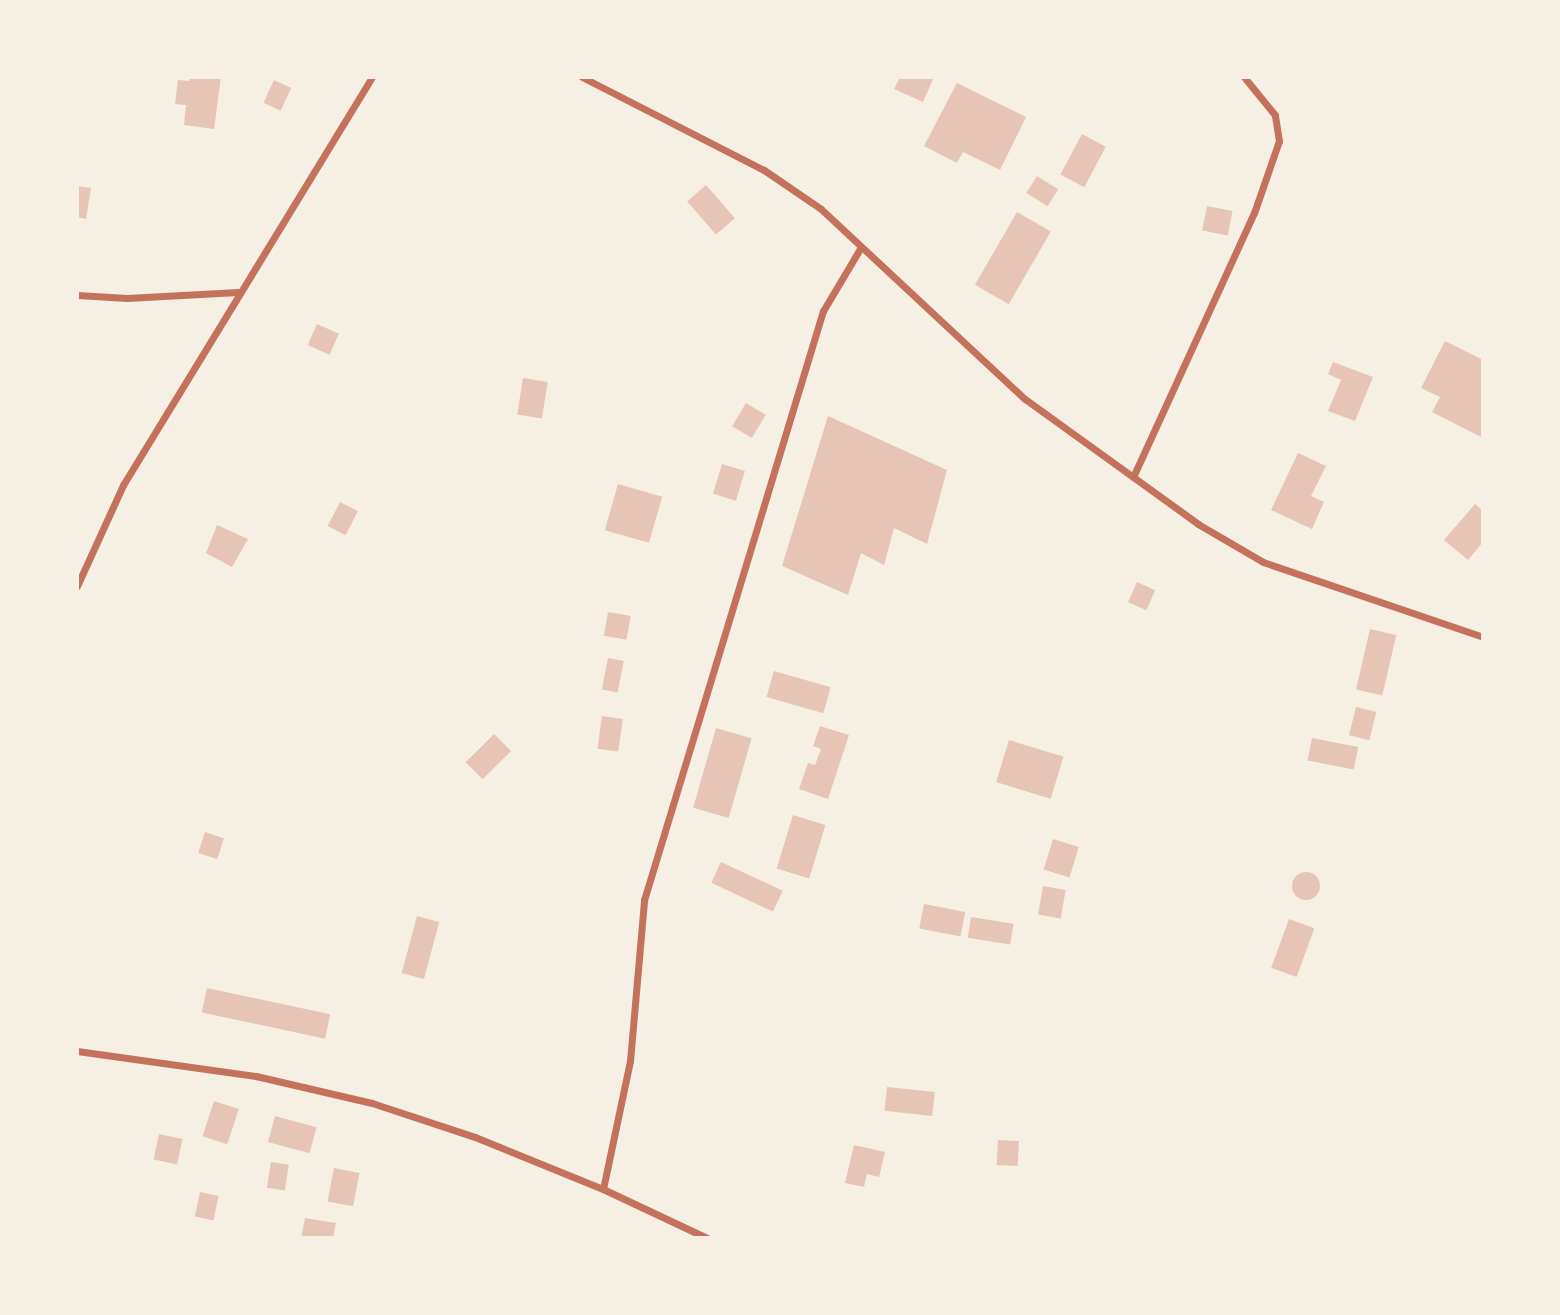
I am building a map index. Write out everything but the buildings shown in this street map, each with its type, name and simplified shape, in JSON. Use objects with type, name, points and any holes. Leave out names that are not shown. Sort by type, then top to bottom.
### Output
[{"type":"street","points":[[77,586],[123,485],[238,292],[372,77]]},
{"type":"street","points":[[582,77],[764,170],[821,209],[1025,399],[1198,524],[1263,562],[1483,638]]},
{"type":"street","points":[[1133,477],[1254,213],[1279,141],[1275,115],[1244,77]]},
{"type":"street","points":[[603,1189],[630,1061],[644,900],[823,311],[861,247]]},
{"type":"street","points":[[77,295],[127,298],[238,292]]},
{"type":"street","points":[[77,1051],[256,1076],[372,1102],[475,1137],[603,1189],[707,1238]]}]
